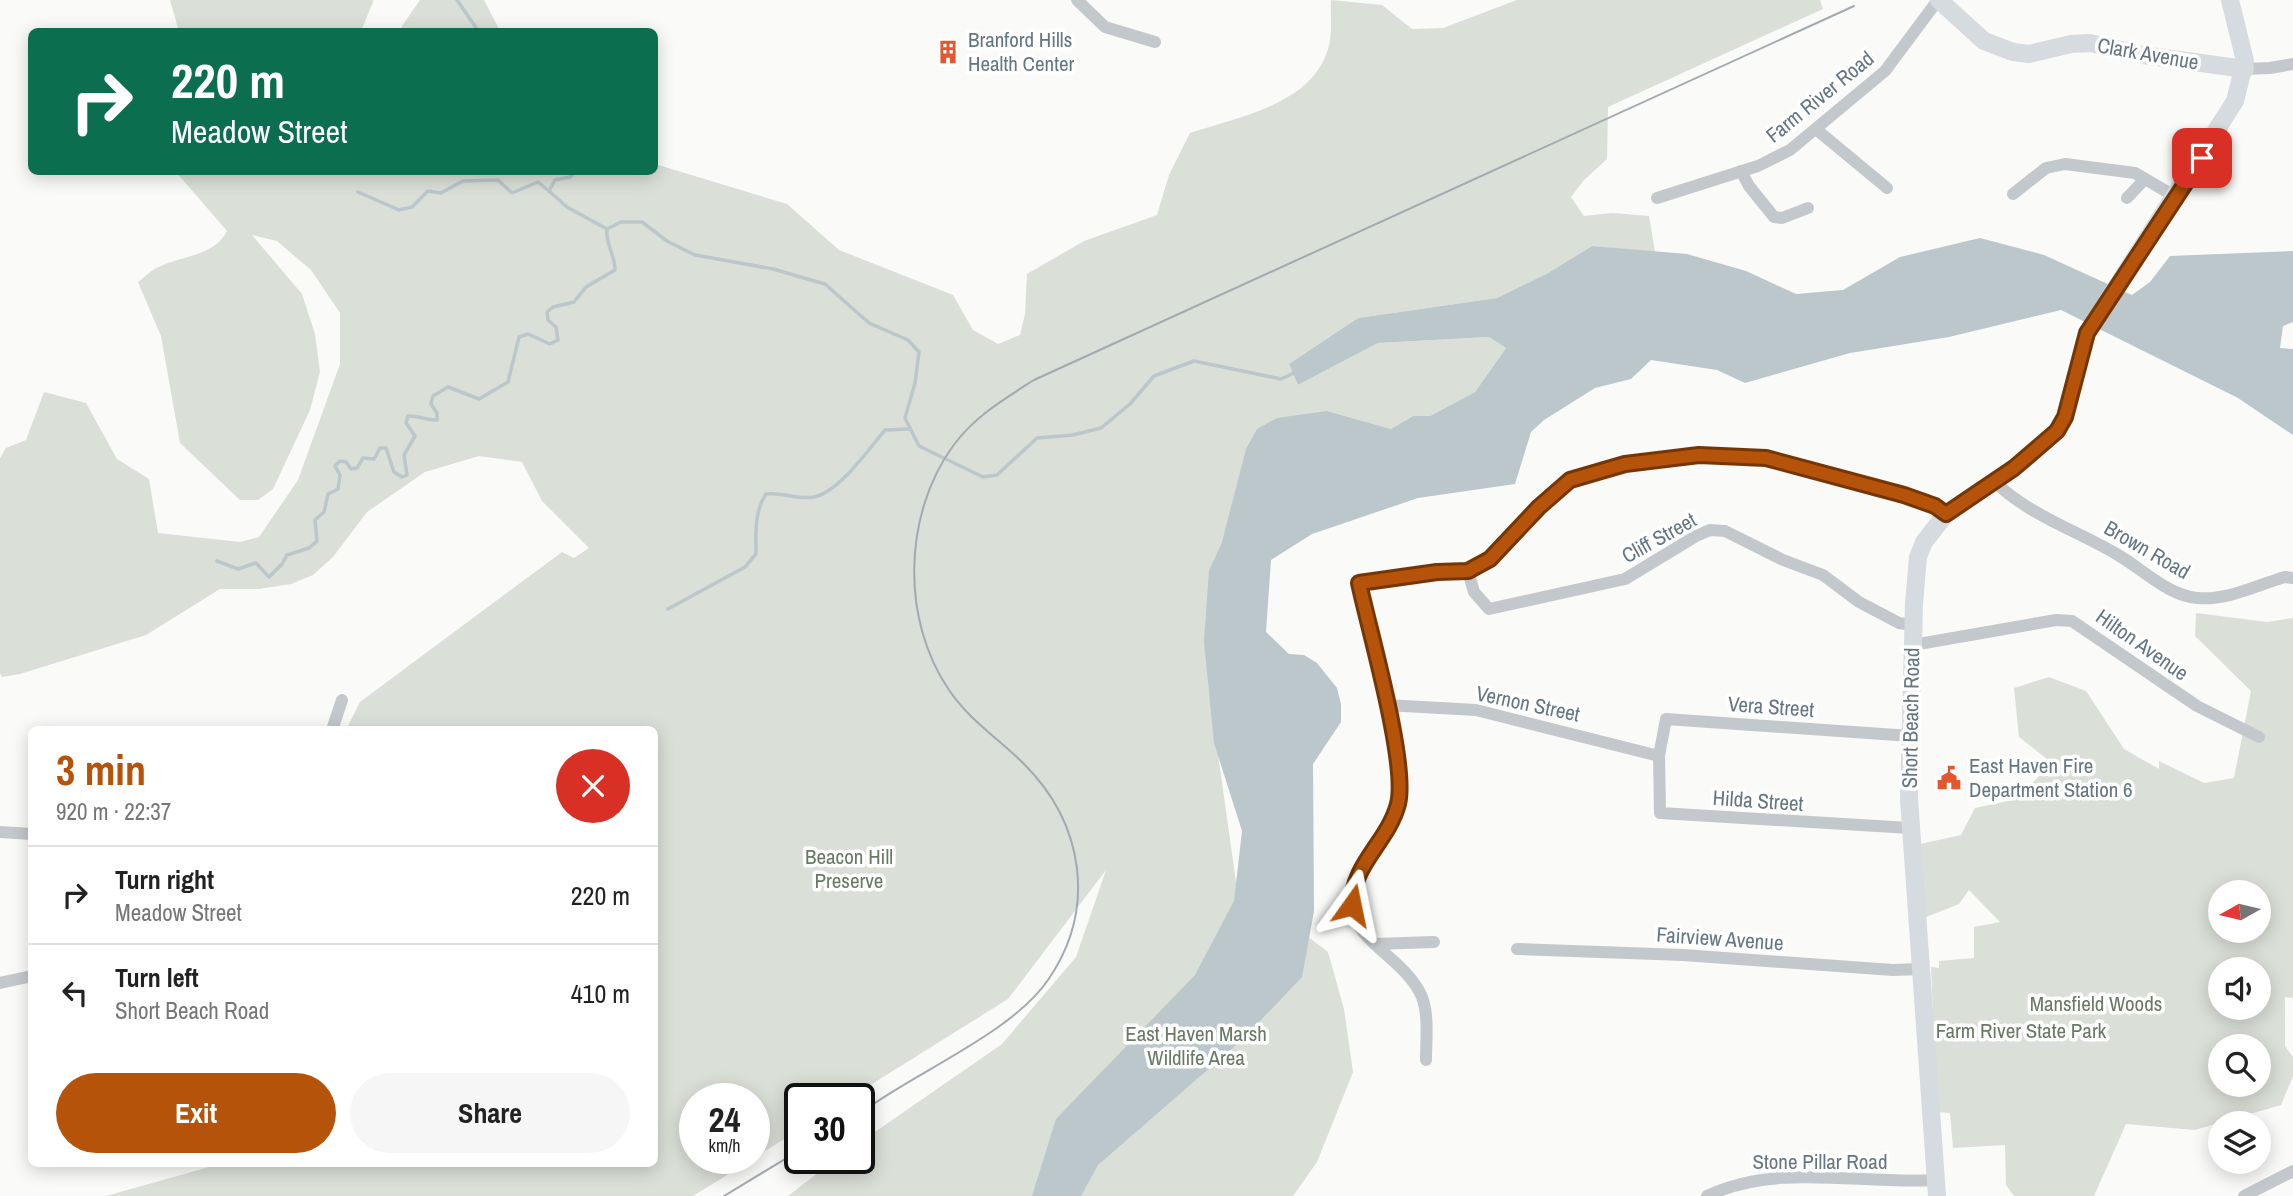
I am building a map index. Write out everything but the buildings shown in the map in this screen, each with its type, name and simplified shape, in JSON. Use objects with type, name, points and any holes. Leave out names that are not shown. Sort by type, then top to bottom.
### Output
[{"type":"main road","name":"Clark Avenue","points":[[1939,0],[1984,41],[2013,52],[2029,54],[2071,44],[2090,43],[2143,55],[2245,69]]},
{"type":"main road","points":[[2230,0],[2242,37],[2245,69]]},
{"type":"main road","name":"Short Beach Road","points":[[1937,1188],[1910,828],[1913,625],[1918,557],[1924,542],[1946,514],[2039,449],[2062,425],[2087,333],[2229,113],[2245,69]]},
{"type":"street","points":[[1077,0],[1104,27],[1156,42]]},
{"type":"street","name":"Farm River Road","points":[[1657,198],[1774,160],[1817,130],[1885,71],[1939,0]]},
{"type":"street","name":"Clark Avenue","points":[[2245,69],[2293,64]]},
{"type":"street","points":[[1817,130],[1887,188]]},
{"type":"street","points":[[2012,194],[2055,164],[2130,172],[2176,197]]},
{"type":"street","points":[[1741,171],[1773,217],[1782,218],[1808,208]]},
{"type":"street","points":[[2127,198],[2144,180]]},
{"type":"street","points":[[1426,1060],[1426,1012],[1422,999],[1404,969],[1363,934],[1353,917],[1352,892],[1355,879],[1398,805],[1398,769],[1359,583],[1437,572],[1468,571],[1490,559],[1539,507],[1570,480],[1625,464],[1699,455],[1766,458],[1904,495],[1935,506],[1946,514]]},
{"type":"street","name":"Brown Road","points":[[1994,481],[2021,502],[2120,556],[2182,595],[2206,598],[2225,596],[2285,577],[2293,578]]},
{"type":"street","name":"Cliff Street","points":[[1468,571],[1474,592],[1489,609],[1625,579],[1696,536],[1710,530],[1725,531],[1783,560],[1822,575],[1859,602],[1899,623],[1913,625]]},
{"type":"street","name":"Hilton Avenue","points":[[1913,645],[2056,620],[2072,621],[2205,711],[2259,737]]},
{"type":"street","points":[[333,726],[342,700]]},
{"type":"street","name":"Vernon Street","points":[[1386,705],[1476,710],[1659,756]]},
{"type":"street","name":"Vera Street","points":[[1659,756],[1666,719],[1911,736]]},
{"type":"street","name":"Hilda Street","points":[[1659,756],[1660,813],[1910,828]]},
{"type":"street","points":[[0,832],[28,834]]},
{"type":"street","points":[[1376,944],[1434,942]]},
{"type":"street","name":"Fairview Avenue","points":[[1517,949],[1647,953],[1893,970],[1920,969]]},
{"type":"street","points":[[0,983],[28,977]]},
{"type":"street","points":[[2244,1196],[2293,1171]]},
{"type":"street","name":"Stone Pillar Road","points":[[1707,1196],[1728,1186],[1767,1177],[1877,1182],[1937,1188]]},
{"type":"green space","points":[[170,0],[373,0],[362,28],[178,28]]},
{"type":"green space","points":[[420,0],[484,0],[498,28],[402,28]]},
{"type":"green space","points":[[1331,0],[1382,5],[1412,29],[1443,28],[1517,0],[1820,0],[1823,9],[1608,107],[1607,159],[1584,180],[1571,197],[1584,216],[1612,213],[1649,216],[1655,252],[1592,246],[1548,273],[1497,298],[1358,318],[1289,364],[1298,385],[1378,343],[1489,337],[1506,348],[1475,392],[1430,416],[1413,416],[1391,429],[1327,411],[1222,542],[1209,570],[1208,683],[1236,882],[1328,952],[1344,1009],[1353,1072],[1317,1162],[1293,1196],[788,1196],[817,1174],[875,1174],[875,1132],[1002,1044],[1076,957],[1106,870],[1008,999],[874,1083],[784,1083],[784,1139],[770,1148],[770,1083],[679,1083],[679,1174],[729,1174],[693,1196],[106,1196],[209,1167],[658,1167],[658,726],[348,726],[360,702],[562,552],[574,558],[589,548],[542,501],[522,462],[479,456],[425,472],[367,512],[333,557],[313,575],[291,584],[259,589],[220,589],[146,635],[20,674],[2,677],[0,673],[0,458],[6,448],[26,440],[44,392],[86,403],[117,459],[149,479],[158,533],[240,542],[259,537],[298,480],[340,364],[340,313],[311,270],[277,241],[252,235],[302,294],[315,334],[320,372],[310,410],[273,489],[258,500],[240,500],[180,443],[161,336],[138,282],[158,267],[207,250],[227,231],[179,175],[658,175],[658,165],[787,204],[839,250],[953,295],[973,330],[998,344],[1020,335],[1025,314],[1027,274],[1084,241],[1157,215],[1169,175],[1190,133],[1251,114],[1290,96],[1307,83],[1319,68],[1330,43]]},
{"type":"green space","name":"Mansfield Woods","points":[[2196,613],[2267,622],[2293,618],[2293,998],[2285,997],[2285,1046],[2293,1057],[2293,1076],[2281,1105],[2260,1111],[2208,1111],[2208,1126],[2195,1130],[2126,1124],[2094,1196],[2014,1196],[2006,1185],[2005,1145],[1953,1148],[1950,1113],[1937,1112],[1931,967],[1939,968],[1939,961],[1974,958],[1974,927],[2000,922],[1969,890],[1959,904],[1921,919],[1920,844],[1961,835],[1975,808],[2017,799],[2052,763],[2019,737],[2014,688],[2049,677],[2086,691],[2124,749],[2159,769],[2159,761],[2204,783],[2234,778],[2251,691],[2195,636]]},
{"type":"shaded area","points":[[1980,238],[2044,255],[2132,295],[2150,282],[2170,256],[2293,251],[2293,322],[2283,326],[2280,348],[2293,349],[2293,435],[2238,398],[2061,310],[1949,337],[1850,353],[1745,383],[1717,370],[1651,360],[1631,379],[1595,388],[1544,420],[1531,432],[1515,484],[1418,498],[1312,534],[1271,560],[1266,632],[1289,654],[1304,655],[1317,663],[1337,688],[1341,704],[1341,722],[1313,764],[1314,911],[1302,977],[1243,1039],[1098,1165],[1081,1196],[1032,1196],[1056,1119],[1195,975],[1234,901],[1242,831],[1214,743],[1204,642],[1209,570],[1222,542],[1246,449],[1257,429],[1277,418],[1327,411],[1391,429],[1413,416],[1430,416],[1475,392],[1506,348],[1489,337],[1378,343],[1298,385],[1289,364],[1358,318],[1497,298],[1548,273],[1592,246],[1687,254],[1746,271],[1796,294],[1843,290],[1900,257]]},
{"type":"waterway","points":[[457,0],[476,28]]},
{"type":"waterway","points":[[572,175],[555,180],[549,191],[567,207],[607,229]]},
{"type":"waterway","points":[[358,192],[399,210],[412,207],[428,191],[441,193],[463,181],[498,180],[512,193],[538,182],[549,191]]},
{"type":"waterway","points":[[217,561],[238,569],[256,563],[269,577],[287,555],[309,548],[317,541],[315,520],[324,512],[328,494],[338,489],[340,475],[335,466],[340,461],[346,462],[351,469],[357,468],[363,458],[374,459],[380,448],[386,448],[394,472],[402,477],[407,475],[404,455],[415,436],[406,423],[408,416],[437,420],[437,413],[431,404],[433,396],[448,387],[479,399],[508,382],[519,337],[528,334],[550,344],[558,340],[556,327],[548,320],[547,312],[553,307],[574,302],[586,287],[615,270],[607,229],[621,222],[642,222],[667,241],[695,255],[773,269],[825,284],[869,323],[908,340],[919,352],[915,383],[905,418],[919,446],[983,477],[997,475],[1037,438],[1073,435],[1101,428],[1130,404],[1154,376],[1194,361],[1281,379],[1296,372]]},
{"type":"waterway","points":[[668,609],[745,567],[756,554],[758,515],[766,494],[808,498],[823,494],[843,479],[885,430],[910,429]]},
{"type":"tram line","points":[[875,1103],[986,1035],[1031,1000],[1048,980],[1063,953],[1073,925],[1078,896],[1077,868],[1071,840],[1060,813],[1024,764],[957,701],[933,662],[922,632],[914,568],[917,535],[925,503],[937,473],[961,436],[990,409],[1034,380],[1854,6]]},
{"type":"tram line","points":[[724,1196],[784,1160]]},
{"type":"place","name":"Branford Hills Health Center","points":[[948,52]]},
{"type":"place","name":"East Haven Fire Department Station 6","points":[[1949,778]]},
{"type":"route","points":[[1352,905],[1355,879],[1392,818],[1398,805],[1399,794],[1393,737],[1359,583],[1437,572],[1468,571],[1490,559],[1539,507],[1570,480],[1625,464],[1699,455],[1766,458],[1904,495],[1935,506],[1946,514],[2014,468],[2046,443],[2062,425],[2087,333],[2202,158]]},
{"type":"park label","name":"Beacon Hill Preserve","points":[[849,869]]},
{"type":"park label","name":"Farm River State Park","points":[[2021,1031]]},
{"type":"park label","name":"East Haven Marsh Wildlife Area","points":[[1196,1046]]}]
